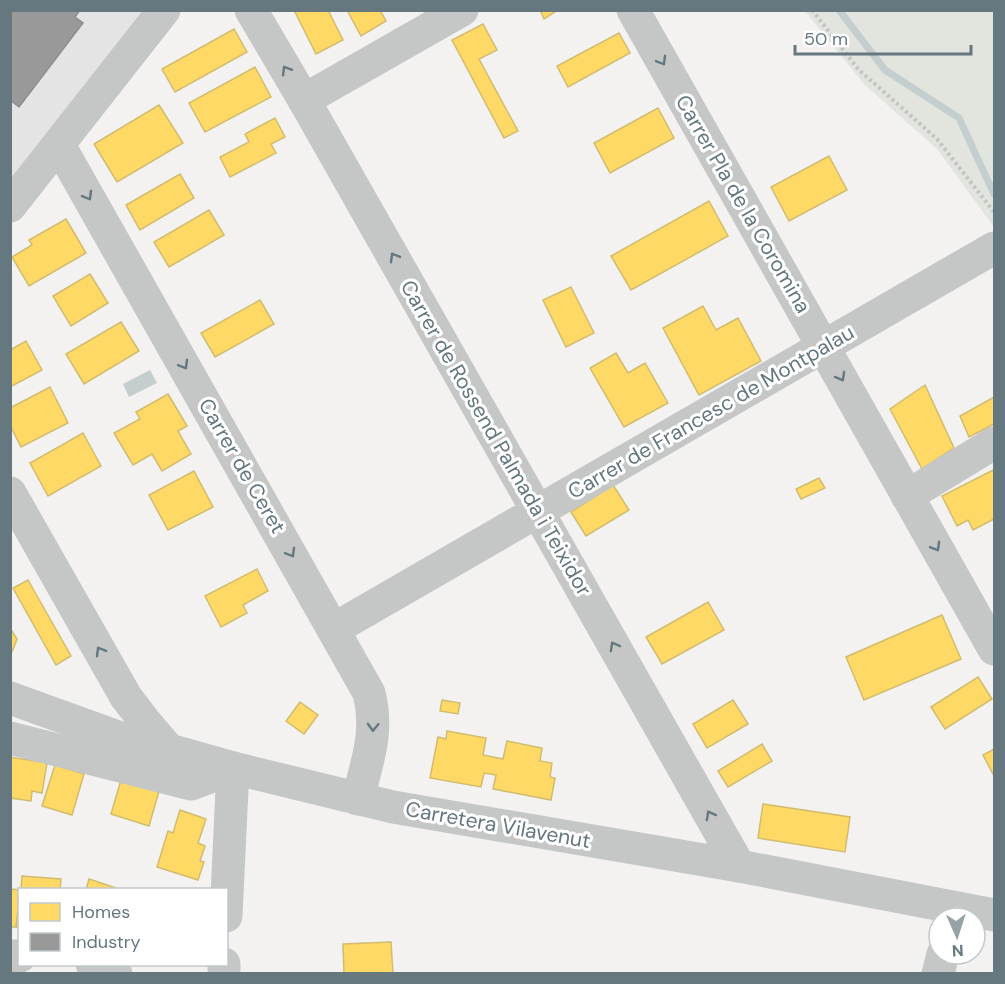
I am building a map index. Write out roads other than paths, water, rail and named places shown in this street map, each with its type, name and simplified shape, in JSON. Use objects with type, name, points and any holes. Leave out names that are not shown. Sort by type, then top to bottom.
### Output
[{"type":"street","points":[[10,206],[164,10]]},
{"type":"street","name":"Carrer de Rossend Palmada i Teixidor","points":[[251,10],[739,866]]},
{"type":"street","points":[[304,100],[462,10]]},
{"type":"street","name":"Carrer Pla de la Coromina","points":[[633,10],[994,649]]},
{"type":"street","name":"Carrer de Ceret","points":[[59,145],[369,693],[373,710],[374,733],[358,799]]},
{"type":"street","name":"Carrer de Francesc de Montpalau","points":[[334,628],[824,348],[994,248]]},
{"type":"street","points":[[907,496],[994,444]]},
{"type":"street","points":[[10,493],[122,689],[169,750]]},
{"type":"street","points":[[82,724],[107,719],[115,712],[122,689]]},
{"type":"street","name":"Carretera Vilavenut","points":[[10,698],[140,746],[169,750],[358,799],[439,816],[739,866],[927,906]]},
{"type":"street","points":[[10,738],[191,784],[233,768],[227,888]]},
{"type":"street","points":[[97,966],[116,974]]},
{"type":"waterway","points":[[839,10],[885,70],[959,118],[994,194]]}]
